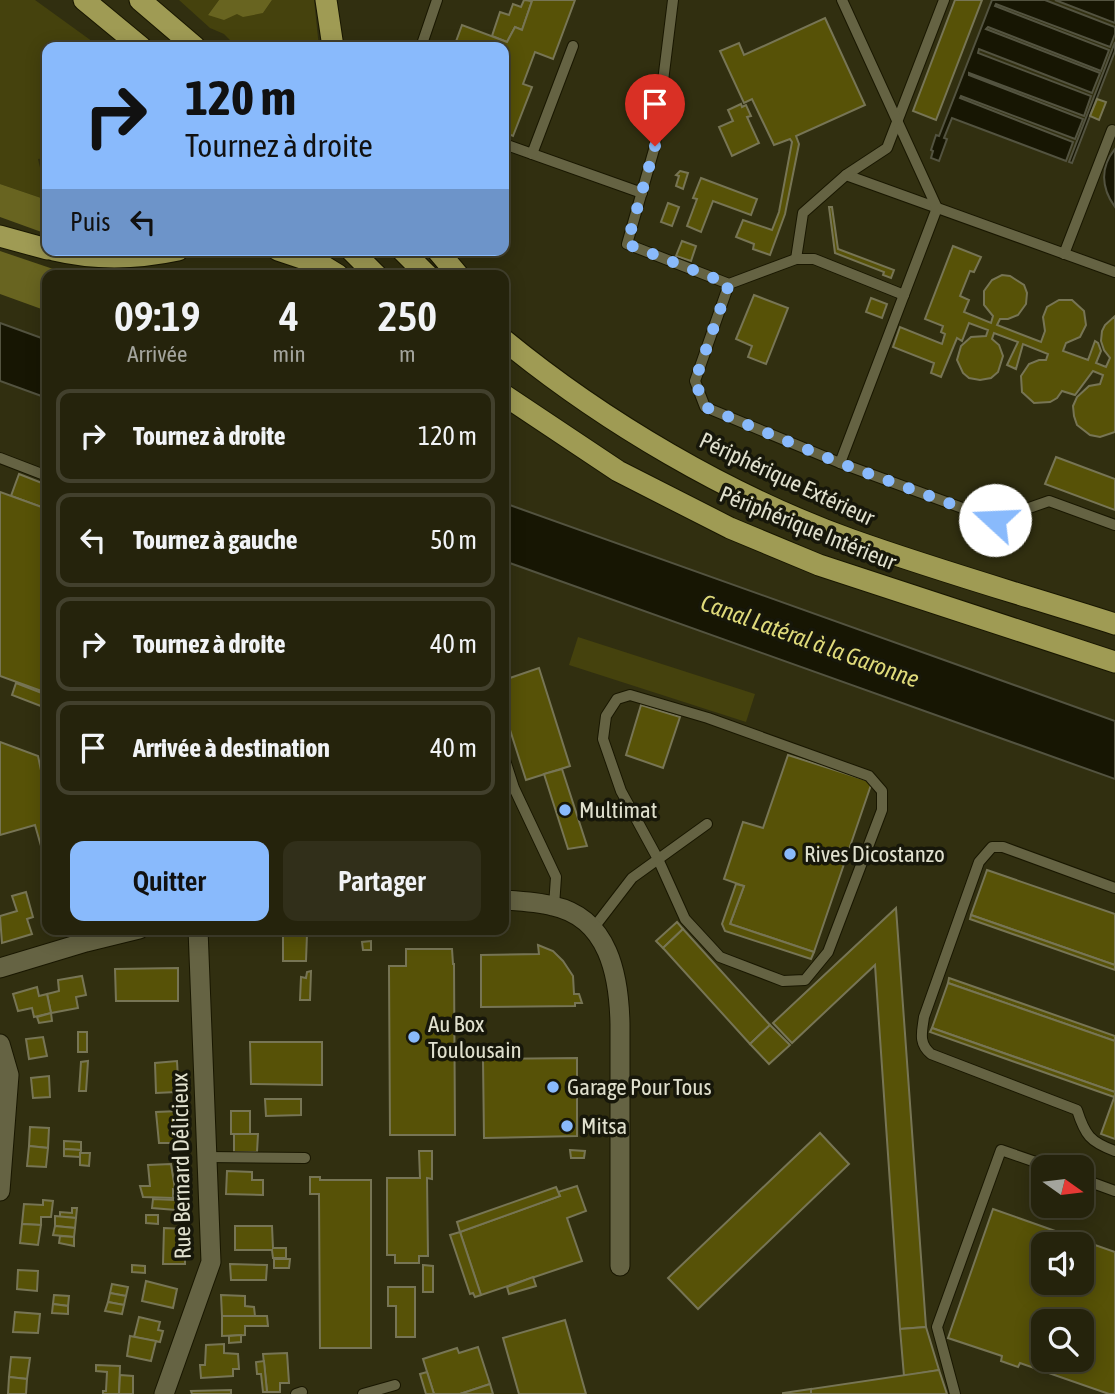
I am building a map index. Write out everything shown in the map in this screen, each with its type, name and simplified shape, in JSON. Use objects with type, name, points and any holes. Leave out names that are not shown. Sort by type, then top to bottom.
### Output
[{"type":"highway","points":[[84,0],[135,42]]},
{"type":"highway","points":[[141,0],[189,42]]},
{"type":"highway","points":[[326,0],[332,42]]},
{"type":"highway","points":[[0,236],[42,248]]},
{"type":"highway","points":[[95,256],[141,256]]},
{"type":"highway","points":[[296,256],[330,270]]},
{"type":"highway","points":[[357,256],[371,270]]},
{"type":"highway","points":[[408,256],[422,270]]},
{"type":"highway","points":[[442,256],[454,270]]},
{"type":"highway","name":"Périphérique Extérieur","points":[[509,344],[550,378],[644,439],[717,480],[805,521],[851,540],[1115,624]]},
{"type":"highway","name":"Périphérique Intérieur","points":[[509,398],[618,471],[730,528],[819,565],[1115,662]]},
{"type":"street","points":[[509,901],[554,906],[582,919],[607,947],[614,966],[619,989],[620,1266]]},
{"type":"street","points":[[0,968],[115,935]]},
{"type":"street","name":"Rue Bernard Délicieux","points":[[164,1394],[211,1262],[198,935]]},
{"type":"street","points":[[0,1044],[9,1075],[0,1191]]},
{"type":"lane","points":[[423,42],[437,0]]},
{"type":"lane","points":[[673,0],[655,146],[627,244],[729,284],[796,259],[814,259],[904,295]]},
{"type":"lane","points":[[840,463],[937,208],[842,0]]},
{"type":"lane","points":[[796,259],[803,213],[845,175],[887,148],[944,0]]},
{"type":"lane","points":[[532,154],[573,46]]},
{"type":"lane","points":[[1064,254],[1112,130]]},
{"type":"lane","points":[[509,146],[642,192]]},
{"type":"lane","points":[[845,175],[1115,272]]},
{"type":"lane","points":[[729,284],[695,381],[705,407],[840,463],[995,520],[1049,502],[1115,525]]},
{"type":"lane","points":[[0,458],[42,474]]},
{"type":"lane","points":[[630,695],[708,718],[869,776],[882,792],[882,810],[828,952],[805,981],[783,981],[720,957],[685,919],[658,859],[621,791],[603,739],[606,716],[617,699],[630,695]]},
{"type":"lane","points":[[509,772],[556,877],[554,906]]},
{"type":"lane","points":[[592,930],[632,878],[707,824]]},
{"type":"lane","points":[[1115,888],[1003,846],[992,847],[979,862],[924,1017],[921,1037],[923,1048],[930,1054],[1077,1110],[1090,1139],[1115,1151]]},
{"type":"lane","points":[[956,1394],[937,1327],[1001,1150],[1031,1160]]},
{"type":"lane","points":[[207,1157],[305,1158]]},
{"type":"lane","points":[[1094,1183],[1115,1191]]},
{"type":"lane","points":[[363,1394],[395,1385]]},
{"type":"shaded area","points":[[0,0],[35,0],[93,42],[42,42],[42,159],[38,159],[42,173],[42,198],[0,184]]},
{"type":"shaded area","points":[[179,0],[219,0],[208,15],[263,13],[272,0],[314,0],[318,42],[232,42],[224,34],[210,28]]},
{"type":"shaded area","points":[[219,0],[272,0],[263,13],[243,17],[237,14],[224,20],[208,15]]},
{"type":"shaded area","points":[[0,184],[42,198],[42,232],[0,217]]},
{"type":"shaded area","points":[[0,251],[56,270],[42,270],[42,309],[0,294]]},
{"type":"shaded area","points":[[578,637],[755,694],[746,722],[569,665]]},
{"type":"water","points":[[992,0],[1045,0],[1115,27],[1110,47],[996,4],[995,6],[1109,50],[1101,71],[988,27],[986,29],[1100,73],[1092,93],[979,49],[978,53],[1091,96],[1084,116],[969,73],[1083,119],[1075,139],[961,96],[960,98],[1073,142],[1066,161],[952,118],[939,161],[931,158],[936,135],[939,136]]},
{"type":"water","points":[[1055,0],[1115,0],[1115,23]]},
{"type":"water","points":[[1115,42],[1115,51],[1072,163],[1069,162]]},
{"type":"water","points":[[1115,149],[1115,207],[1110,200],[1104,178],[1107,163]]},
{"type":"water","points":[[0,323],[42,338],[42,396],[0,381]]},
{"type":"water","name":"Canal Latéral à la Garonne","points":[[509,505],[1115,721],[1115,779],[509,563]]},
{"type":"building","points":[[524,0],[532,1],[522,30],[515,27],[507,42],[492,36],[500,12],[509,15],[513,4],[521,7]]},
{"type":"building","points":[[528,0],[575,0],[553,59],[535,52],[523,84],[532,87],[513,136],[509,134],[507,42],[515,27],[522,30],[532,1]]},
{"type":"building","points":[[955,0],[982,0],[936,120],[913,111]]},
{"type":"building","points":[[825,18],[865,105],[796,136],[799,144],[785,214],[770,255],[753,249],[754,244],[736,237],[743,220],[772,230],[779,212],[792,142],[790,139],[774,145],[752,99],[744,103],[720,51],[739,43],[744,55]]},
{"type":"building","points":[[462,25],[507,42],[456,42]]},
{"type":"building","points":[[1097,99],[1106,102],[1099,120],[1090,116]]},
{"type":"building","points":[[741,104],[742,107],[746,105],[751,116],[747,117],[759,143],[732,156],[719,127],[733,121],[728,110]]},
{"type":"building","points":[[680,171],[688,173],[683,189],[676,186],[679,176],[676,175]]},
{"type":"building","points":[[701,178],[757,199],[751,215],[713,201],[701,232],[687,226]]},
{"type":"building","points":[[668,203],[679,207],[672,226],[661,222]]},
{"type":"building","points":[[829,207],[832,207],[838,249],[894,270],[891,278],[883,275],[884,272],[835,253]]},
{"type":"building","points":[[682,241],[696,246],[691,261],[676,256]]},
{"type":"building","points":[[953,246],[981,257],[974,272],[970,271],[960,296],[969,300],[964,312],[991,323],[993,316],[984,305],[984,291],[992,280],[1002,275],[1010,276],[1024,285],[1027,293],[1026,304],[1018,315],[1000,319],[997,325],[1041,342],[1045,331],[1043,317],[1047,307],[1059,300],[1072,300],[1084,311],[1086,325],[1080,337],[1066,343],[1063,351],[1088,360],[1095,341],[1101,351],[1096,363],[1106,367],[1110,358],[1101,341],[1102,331],[1115,316],[1115,432],[1100,437],[1090,435],[1077,425],[1074,416],[1073,406],[1077,397],[1089,386],[1100,384],[1103,375],[1093,371],[1075,395],[1062,391],[1050,402],[1034,403],[1022,392],[1021,376],[1029,364],[1046,360],[1048,354],[1023,344],[1016,369],[1007,365],[1018,342],[994,333],[992,339],[999,345],[1003,356],[998,372],[991,378],[969,378],[963,373],[957,360],[961,346],[971,337],[986,336],[988,330],[969,323],[962,341],[957,338],[941,377],[931,373],[934,363],[893,347],[900,327],[942,344],[945,334],[941,332],[943,326],[925,319]]},
{"type":"building","points":[[754,295],[788,308],[766,364],[748,357],[752,346],[736,339]]},
{"type":"building","points":[[871,298],[887,304],[882,318],[866,312]]},
{"type":"building","points":[[1056,457],[1115,479],[1115,510],[1045,484]]},
{"type":"building","points":[[19,474],[42,483],[42,507],[11,496]]},
{"type":"building","points":[[0,492],[42,507],[42,691],[0,676]]},
{"type":"building","points":[[539,668],[570,766],[526,780],[509,727],[509,678]]},
{"type":"building","points":[[16,683],[42,693],[42,706],[12,695]]},
{"type":"building","points":[[641,705],[680,717],[663,768],[626,755]]},
{"type":"building","points":[[0,742],[38,756],[42,775],[42,846],[35,825],[0,835]]},
{"type":"building","name":"Rives Dicostanzo","points":[[788,755],[872,782],[814,952],[730,924],[744,886],[724,879],[743,822],[763,828]]},
{"type":"building","name":"Multimat","points":[[562,769],[587,846],[568,849],[544,774]]},
{"type":"building","points":[[987,870],[1115,914],[1115,965],[971,915]]},
{"type":"building","points":[[736,884],[744,886],[730,924],[814,952],[811,959],[725,931],[722,924]]},
{"type":"building","points":[[26,892],[33,917],[27,919],[32,934],[2,943],[0,916],[17,911],[12,896]]},
{"type":"building","points":[[896,908],[926,1327],[900,1329],[875,965],[792,1043],[773,1023]]},
{"type":"building","points":[[971,915],[1115,965],[1115,970],[970,919]]},
{"type":"building","points":[[677,922],[683,929],[663,948],[656,941]]},
{"type":"building","points":[[683,929],[770,1025],[750,1044],[663,948]]},
{"type":"building","points":[[283,935],[307,935],[306,961],[283,961]]},
{"type":"building","points":[[371,941],[371,950],[363,950],[362,942]]},
{"type":"building","points":[[538,945],[553,951],[563,961],[573,976],[574,994],[579,994],[582,1003],[575,1003],[575,1006],[481,1007],[481,955],[539,954]]},
{"type":"building","points":[[406,949],[452,949],[455,1135],[390,1135],[389,966],[406,966]]},
{"type":"building","points":[[178,968],[178,1001],[116,1001],[115,969]]},
{"type":"building","points":[[311,971],[310,1000],[300,1000],[301,977],[306,978],[307,972]]},
{"type":"building","points":[[82,976],[86,995],[76,997],[78,1008],[51,1013],[47,994],[59,991],[58,980]]},
{"type":"building","points":[[949,978],[1115,1036],[1115,1041],[948,983]]},
{"type":"building","points":[[948,983],[1115,1041],[1115,1092],[932,1028]]},
{"type":"building","points":[[37,987],[39,996],[47,994],[51,1013],[34,1017],[32,1008],[18,1011],[13,994]]},
{"type":"building","points":[[51,1013],[52,1021],[39,1023],[37,1017]]},
{"type":"building","points":[[770,1025],[790,1045],[769,1064],[750,1044]]},
{"type":"building","points":[[932,1028],[1115,1092],[1115,1095],[1114,1097],[930,1032]]},
{"type":"building","points":[[78,1032],[87,1032],[87,1052],[78,1052]]},
{"type":"building","points":[[43,1037],[47,1056],[29,1059],[26,1039]]},
{"type":"building","points":[[250,1042],[322,1042],[322,1085],[251,1084]]},
{"type":"building","points":[[577,1058],[577,1136],[484,1138],[483,1059]]},
{"type":"building","points":[[88,1061],[86,1091],[79,1091],[81,1062]]},
{"type":"building","points":[[177,1061],[176,1092],[156,1093],[155,1063]]},
{"type":"building","points":[[49,1076],[50,1097],[33,1098],[31,1078]]},
{"type":"building","points":[[1115,1095],[1115,1139],[1101,1134]]},
{"type":"building","points":[[265,1099],[301,1099],[301,1115],[266,1116]]},
{"type":"building","points":[[179,1111],[178,1143],[159,1143],[156,1112]]},
{"type":"building","points":[[231,1111],[250,1111],[250,1134],[231,1134]]},
{"type":"building","points":[[30,1127],[49,1128],[48,1148],[29,1146]]},
{"type":"building","points":[[820,1133],[849,1164],[698,1309],[668,1278]]},
{"type":"building","points":[[234,1134],[258,1134],[257,1152],[234,1152]]},
{"type":"building","points":[[64,1141],[81,1142],[81,1150],[64,1149]]},
{"type":"building","points":[[29,1146],[48,1148],[46,1167],[27,1166]]},
{"type":"building","points":[[64,1149],[81,1150],[80,1157],[64,1156]]},
{"type":"building","points":[[570,1150],[585,1151],[584,1158],[571,1158]]},
{"type":"building","points":[[419,1151],[432,1151],[432,1179],[427,1178],[428,1256],[419,1256],[419,1263],[395,1263],[395,1255],[387,1255],[387,1178],[420,1178]]},
{"type":"building","points":[[80,1153],[90,1153],[89,1166],[80,1165]]},
{"type":"building","points":[[171,1164],[175,1189],[173,1198],[143,1197],[140,1186],[150,1186],[148,1165]]},
{"type":"building","points":[[227,1171],[252,1172],[252,1180],[263,1180],[263,1195],[226,1194]]},
{"type":"building","points":[[310,1177],[320,1177],[320,1180],[371,1180],[371,1348],[320,1348],[319,1194],[310,1194]]},
{"type":"building","points":[[577,1186],[586,1211],[567,1218],[582,1261],[481,1295],[460,1232],[560,1196],[558,1192]]},
{"type":"building","points":[[556,1187],[560,1196],[460,1232],[457,1222]]},
{"type":"building","points":[[173,1198],[189,1198],[188,1211],[152,1208],[153,1199],[174,1200]]},
{"type":"building","points":[[43,1200],[53,1201],[51,1217],[41,1217],[41,1225],[22,1224],[24,1204],[43,1205]]},
{"type":"building","points":[[72,1208],[77,1208],[76,1218],[60,1217],[60,1212],[72,1213]]},
{"type":"building","points":[[993,1209],[1058,1232],[1031,1232],[1031,1295],[1094,1295],[1094,1245],[1115,1252],[1115,1394],[1046,1372],[1094,1372],[1094,1309],[1031,1309],[1031,1367],[1020,1363],[1018,1367],[1001,1361],[1002,1356],[948,1338]]},
{"type":"building","points":[[146,1215],[158,1215],[158,1224],[146,1223]]},
{"type":"building","points":[[55,1216],[76,1218],[75,1228],[55,1226]]},
{"type":"building","points":[[22,1224],[41,1225],[38,1245],[20,1243]]},
{"type":"building","points":[[55,1226],[75,1228],[74,1237],[53,1235]]},
{"type":"building","points":[[235,1226],[272,1226],[273,1248],[286,1248],[286,1258],[273,1258],[272,1250],[235,1250]]},
{"type":"building","points":[[164,1228],[185,1229],[185,1264],[163,1264]]},
{"type":"building","points":[[460,1232],[481,1295],[475,1297],[473,1293],[470,1294],[450,1235]]},
{"type":"building","points":[[60,1236],[74,1237],[74,1246],[59,1243]]},
{"type":"building","points":[[274,1259],[290,1259],[289,1268],[274,1268]]},
{"type":"building","points":[[230,1264],[267,1265],[266,1280],[231,1280]]},
{"type":"building","points":[[132,1265],[145,1266],[145,1273],[132,1272]]},
{"type":"building","points":[[423,1265],[433,1266],[433,1292],[423,1292]]},
{"type":"building","points":[[18,1270],[38,1271],[37,1291],[17,1289]]},
{"type":"building","points":[[533,1277],[536,1286],[509,1294],[507,1287]]},
{"type":"building","points":[[146,1281],[177,1289],[173,1308],[142,1301]]},
{"type":"building","points":[[112,1284],[128,1287],[126,1296],[110,1293]]},
{"type":"building","points":[[388,1287],[415,1287],[415,1337],[396,1337],[396,1306],[388,1306]]},
{"type":"building","points":[[110,1293],[126,1296],[124,1305],[108,1302]]},
{"type":"building","points":[[54,1295],[69,1296],[68,1306],[53,1304]]},
{"type":"building","points":[[221,1295],[245,1296],[245,1306],[254,1307],[255,1316],[222,1316]]},
{"type":"building","points":[[108,1302],[124,1305],[122,1314],[105,1311]]},
{"type":"building","points":[[53,1304],[68,1306],[68,1314],[52,1313]]},
{"type":"building","points":[[15,1312],[40,1314],[38,1333],[13,1332]]},
{"type":"building","points":[[222,1316],[267,1316],[268,1326],[245,1326],[245,1335],[222,1336]]},
{"type":"building","points":[[139,1317],[160,1322],[158,1330],[163,1331],[160,1342],[134,1337]]},
{"type":"building","points":[[565,1320],[586,1394],[519,1394],[503,1338]]},
{"type":"building","points":[[926,1327],[939,1370],[904,1376],[900,1329]]},
{"type":"building","points":[[241,1335],[241,1342],[229,1343],[229,1336]]},
{"type":"building","points":[[130,1336],[156,1341],[151,1361],[127,1356]]},
{"type":"building","points":[[224,1344],[224,1353],[238,1354],[239,1369],[233,1369],[233,1376],[201,1378],[200,1365],[205,1365],[206,1345]]},
{"type":"building","points":[[478,1347],[490,1384],[460,1394],[434,1394],[423,1359],[457,1348],[459,1353]]},
{"type":"building","points":[[287,1353],[289,1383],[280,1383],[280,1392],[267,1392],[263,1354]]},
{"type":"building","points":[[11,1357],[30,1358],[27,1379],[9,1377]]},
{"type":"building","points":[[264,1361],[267,1392],[263,1392],[261,1374],[257,1374],[256,1362]]},
{"type":"building","points":[[96,1365],[120,1366],[119,1394],[103,1394],[103,1391],[106,1391],[107,1372],[96,1371]]},
{"type":"building","points":[[939,1370],[947,1394],[811,1394],[811,1389]]},
{"type":"building","points":[[427,1372],[434,1394],[426,1394],[420,1374]]},
{"type":"building","points":[[120,1375],[133,1376],[133,1394],[119,1394]]},
{"type":"building","points":[[9,1377],[27,1379],[26,1394],[8,1394]]},
{"type":"building","points":[[490,1384],[493,1394],[460,1394]]},
{"type":"building","points":[[811,1389],[811,1394],[783,1394],[783,1393]]},
{"type":"building","points":[[231,1390],[231,1394],[192,1394],[191,1391]]},
{"type":"place","name":"Multimat","points":[[565,810]]},
{"type":"place","name":"Rives Dicostanzo","points":[[790,854]]},
{"type":"place","name":"Au Box Toulousain","points":[[414,1037]]},
{"type":"place","name":"Garage Pour Tous","points":[[553,1087]]},
{"type":"place","name":"Mitsa","points":[[567,1126]]},
{"type":"route","points":[[655,146],[627,244],[729,284],[695,381],[705,407],[840,463],[995,520]]}]
